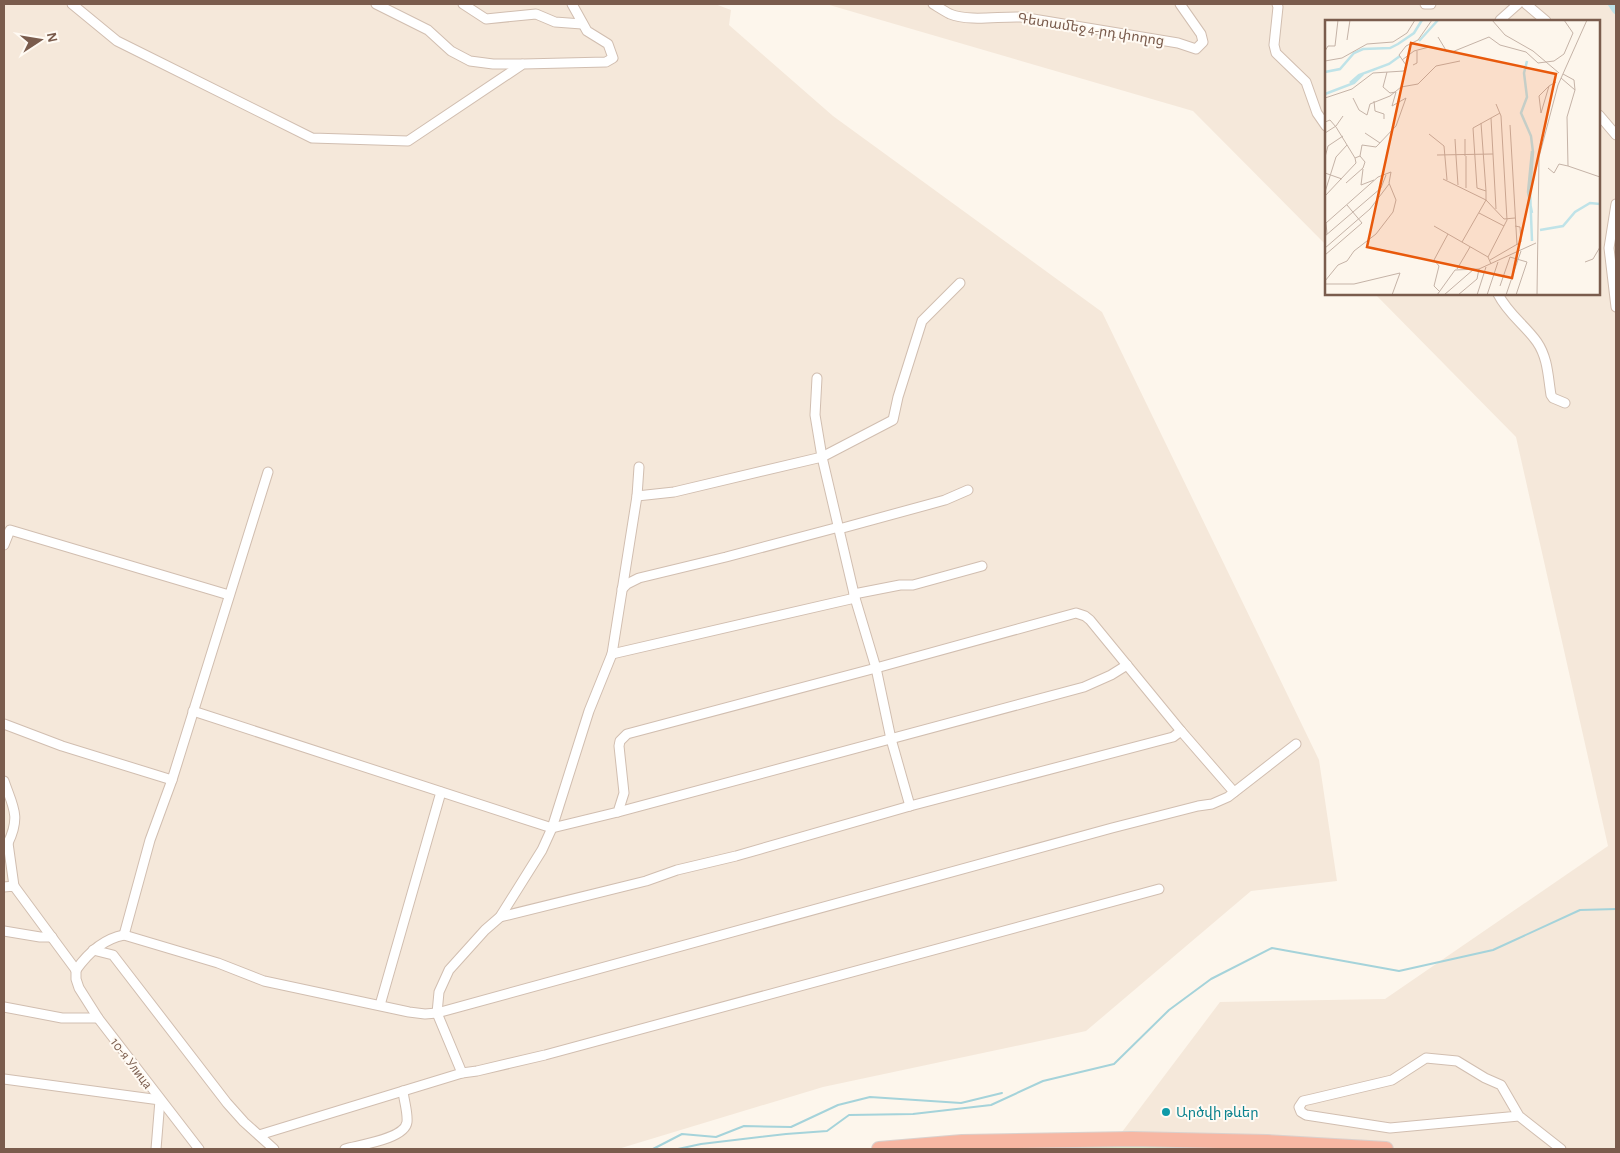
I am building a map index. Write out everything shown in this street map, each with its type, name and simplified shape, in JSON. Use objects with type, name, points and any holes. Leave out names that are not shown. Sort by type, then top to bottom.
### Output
[{"type":"highway","points":[[879,1149],[962,1142],[1132,1139],[1267,1142],[1386,1149]]},
{"type":"street","points":[[72,4],[116,41],[312,138],[408,141],[523,64]]},
{"type":"street","points":[[376,4],[428,30],[450,51],[470,61],[493,64],[606,62],[612,58],[608,44],[587,31],[572,4]]},
{"type":"street","points":[[463,4],[486,19],[536,14],[556,22],[582,24]]},
{"type":"street","name":"Գետամեջ 4-րդ փողոց","points":[[933,4],[950,14],[970,18],[1021,17],[1178,43],[1196,50],[1203,42],[1201,34],[1180,4]]},
{"type":"street","points":[[1277,4],[1274,45],[1276,53],[1306,82],[1317,113],[1325,125]]},
{"type":"street","points":[[1425,4],[1431,4]]},
{"type":"street","points":[[1500,20],[1518,4]]},
{"type":"street","points":[[1526,4],[1545,20]]},
{"type":"street","points":[[1600,116],[1616,135]]},
{"type":"street","points":[[1616,204],[1609,248],[1616,307]]},
{"type":"street","points":[[637,496],[674,492],[822,457],[893,420],[898,397],[922,321],[960,283]]},
{"type":"street","points":[[1498,295],[1504,307],[1537,342],[1546,361],[1551,395],[1553,398],[1565,403]]},
{"type":"street","points":[[817,378],[815,415],[822,457],[854,596],[876,668],[891,739],[910,806]]},
{"type":"street","points":[[462,1073],[438,1013],[439,992],[449,970],[485,930],[500,917],[542,850],[552,828],[589,711],[612,654],[637,496],[639,467]]},
{"type":"street","points":[[124,935],[150,840],[172,780],[268,472]]},
{"type":"street","points":[[622,590],[627,584],[639,578],[945,500],[968,490]]},
{"type":"street","points":[[4,545],[10,530],[229,595]]},
{"type":"street","points":[[612,654],[854,596],[913,585],[982,566]]},
{"type":"street","points":[[618,812],[624,793],[619,746],[620,741],[627,734],[1076,613],[1090,620],[1234,792]]},
{"type":"street","points":[[193,711],[552,828],[1084,687],[1111,675],[1127,665]]},
{"type":"street","points":[[4,724],[62,746],[172,780]]},
{"type":"street","points":[[500,917],[646,881],[678,870],[910,806],[1173,737],[1181,731]]},
{"type":"street","points":[[4,781],[16,814],[14,830],[6,840],[14,886],[76,970],[83,959],[93,950],[114,936],[124,935],[218,963],[264,981],[425,1014],[438,1013],[1083,836],[1212,804],[1234,792],[1296,744]]},
{"type":"street","points":[[380,1005],[441,792]]},
{"type":"street","points":[[4,887],[14,886]]},
{"type":"street","points":[[259,1135],[462,1073],[484,1070],[545,1055],[1159,889]]},
{"type":"street","points":[[4,932],[52,937]]},
{"type":"street","points":[[93,950],[112,955],[226,1103],[274,1149]]},
{"type":"street","name":"10-я Улица","points":[[76,970],[79,988],[98,1018],[199,1149]]},
{"type":"street","points":[[4,1007],[62,1018],[98,1018]]},
{"type":"street","points":[[1519,1116],[1390,1128],[1306,1115],[1301,1112],[1299,1107],[1304,1102],[1312,1099],[1392,1080],[1426,1058],[1457,1061],[1485,1078],[1501,1085],[1519,1116],[1561,1149]]},
{"type":"street","points":[[4,1079],[160,1100],[156,1149]]},
{"type":"street","points":[[345,1149],[392,1137],[402,1131],[407,1121],[402,1091]]},
{"type":"shaded area","points":[[4,4],[715,4],[731,10],[729,25],[833,116],[1102,312],[1319,760],[1337,881],[1251,891],[1086,1031],[823,1087],[618,1149],[4,1149]]},
{"type":"shaded area","points":[[826,4],[1616,4],[1616,1149],[1348,1149],[1122,1132],[1220,1002],[1385,999],[1608,846],[1516,437],[1376,295],[1600,295],[1600,20],[1325,20],[1325,244],[1193,111]]},
{"type":"green space","points":[[1010,1146],[1153,1146],[1237,1149],[972,1149]]},
{"type":"waterway","points":[[1612,4],[1616,10]]},
{"type":"waterway","points":[[678,1149],[701,1144],[827,1131],[849,1115],[913,1114],[991,1105],[1043,1081],[1114,1064],[1169,1010],[1211,979],[1272,948],[1399,971],[1493,950],[1580,910],[1616,909]]},
{"type":"waterway","points":[[653,1149],[682,1134],[716,1137],[744,1126],[791,1127],[838,1105],[870,1097],[961,1103],[1002,1093]]},
{"type":"place","name":"Արծվի թևեր","points":[[1166,1112]]}]
